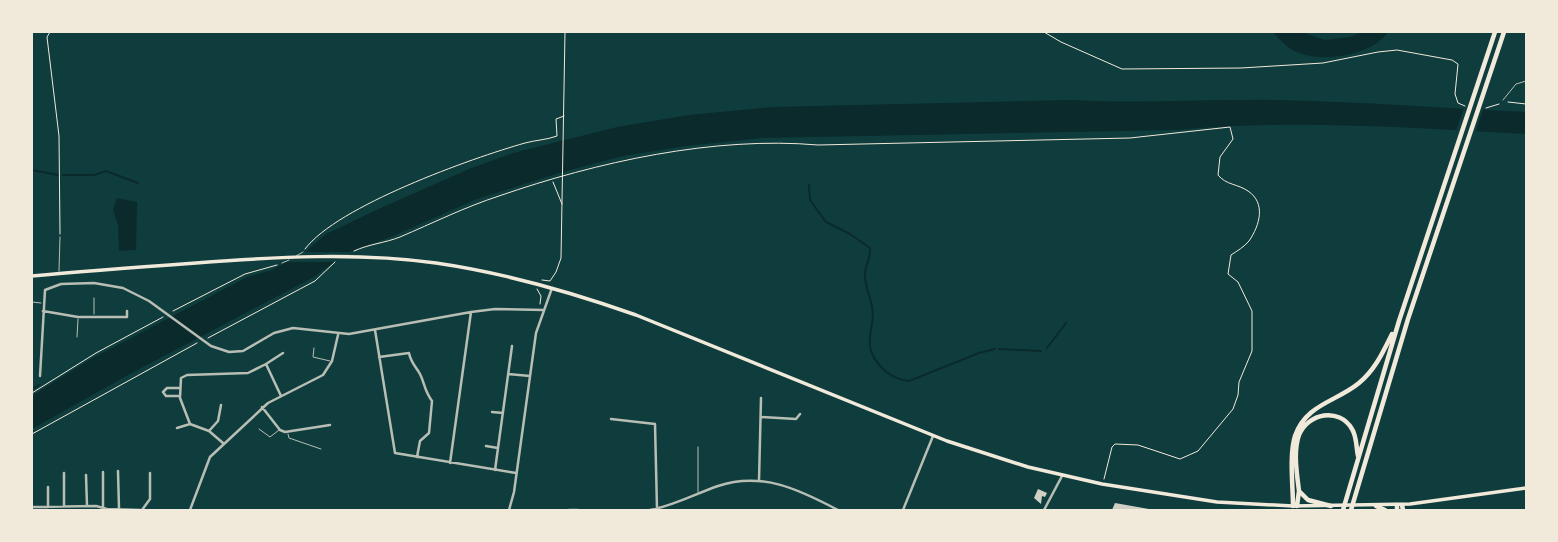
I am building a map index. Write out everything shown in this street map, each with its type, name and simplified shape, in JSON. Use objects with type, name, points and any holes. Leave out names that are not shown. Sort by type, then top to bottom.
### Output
[{"type":"highway","points":[[1343,510],[1399,321],[1495,32]]},
{"type":"highway","points":[[1351,510],[1396,359],[1504,32]]},
{"type":"highway","points":[[1295,506],[1293,446],[1300,426],[1312,410],[1354,387],[1371,371],[1399,321]]},
{"type":"highway","points":[[1295,506],[1299,491],[1297,444],[1304,426],[1314,418],[1330,415],[1347,423],[1355,436],[1358,458]]},
{"type":"highway","points":[[1299,491],[1308,500],[1333,506]]},
{"type":"highway","points":[[1376,506],[1385,510]]},
{"type":"main road","points":[[32,276],[289,257],[347,256],[432,262],[539,284],[636,315],[933,436],[1001,459],[1062,475],[1169,496],[1295,506],[1400,508],[1527,488]]},
{"type":"street","points":[[59,274],[61,284]]},
{"type":"street","points":[[40,376],[46,288],[61,284],[94,283],[116,286],[139,295],[163,314],[221,351],[236,352],[249,349],[274,333],[293,328],[338,334],[471,312],[544,310]]},
{"type":"street","points":[[509,510],[536,333],[552,288]]},
{"type":"street","points":[[43,311],[78,317],[127,317],[127,311]]},
{"type":"street","points":[[450,463],[471,312]]},
{"type":"street","points":[[375,330],[395,453],[516,473]]},
{"type":"street","points":[[190,510],[206,465],[223,443],[262,407],[316,379],[328,369],[338,334]]},
{"type":"street","points":[[495,470],[512,346]]},
{"type":"street","points":[[190,424],[180,396],[180,381],[183,376],[248,373],[283,353]]},
{"type":"street","points":[[379,357],[409,353],[411,364],[421,375],[424,391],[432,401],[429,433],[420,441],[418,457]]},
{"type":"street","points":[[266,364],[281,396]]},
{"type":"street","points":[[509,374],[531,376]]},
{"type":"street","points":[[179,388],[165,388],[163,393],[166,396],[180,396]]},
{"type":"street","points":[[759,481],[761,398]]},
{"type":"street","points":[[209,431],[218,421],[221,405]]},
{"type":"street","points":[[262,407],[280,430],[287,432],[330,425]]},
{"type":"street","points":[[492,412],[503,413]]},
{"type":"street","points":[[761,416],[796,419],[800,414]]},
{"type":"street","points":[[611,419],[656,424],[657,509]]},
{"type":"street","points":[[177,428],[190,424],[209,431],[223,443]]},
{"type":"street","points":[[903,510],[933,436]]},
{"type":"street","points":[[486,446],[498,448]]},
{"type":"street","points":[[118,471],[119,509]]},
{"type":"street","points":[[103,472],[103,508]]},
{"type":"street","points":[[64,473],[64,506]]},
{"type":"street","points":[[32,508],[87,506],[141,510],[150,499],[150,473]]},
{"type":"street","points":[[86,475],[87,506]]},
{"type":"street","points":[[1044,510],[1062,475]]},
{"type":"street","points":[[650,510],[732,482],[759,481],[796,489],[838,510]]},
{"type":"street","points":[[45,508],[48,487]]},
{"type":"street","points":[[569,510],[578,510]]},
{"type":"lane","points":[[1503,100],[1516,84],[1527,81]]},
{"type":"lane","points":[[59,274],[60,237]]},
{"type":"lane","points":[[282,263],[303,252]]},
{"type":"lane","points":[[94,298],[94,316]]},
{"type":"lane","points":[[32,302],[43,303]]},
{"type":"lane","points":[[77,337],[78,317]]},
{"type":"lane","points":[[313,361],[314,348]]},
{"type":"lane","points":[[313,357],[332,361]]},
{"type":"lane","points":[[258,429],[270,437],[280,430]]},
{"type":"lane","points":[[287,432],[289,438],[321,449]]},
{"type":"lane","points":[[698,447],[699,494]]},
{"type":"lane","points":[[240,510],[246,510]]},
{"type":"path","points":[[50,32],[47,37],[59,136],[60,237]]},
{"type":"path","points":[[544,310],[537,290],[540,279],[550,281],[561,258],[565,32]]},
{"type":"path","points":[[1044,32],[1122,69],[1310,64],[1336,62],[1378,52],[1415,52],[1452,60],[1458,64],[1455,94],[1458,103]]},
{"type":"path","points":[[1503,100],[1527,104]]},
{"type":"path","points":[[303,252],[337,222],[397,191],[499,151],[557,136],[556,119],[564,116]]},
{"type":"path","points":[[347,256],[366,245],[397,238],[498,196],[614,163],[679,151],[748,144],[1130,138],[1230,127],[1233,139],[1220,157],[1219,175],[1222,180],[1248,191],[1258,201],[1261,209],[1249,241],[1230,256],[1229,275],[1238,282],[1253,319],[1252,347],[1233,409],[1198,451],[1180,459],[1138,444],[1115,444],[1104,477]]},
{"type":"path","points":[[552,180],[563,206]]},
{"type":"path","points":[[32,434],[315,281],[341,258]]},
{"type":"path","points":[[175,310],[246,274],[282,263]]},
{"type":"path","points":[[32,393],[163,314]]},
{"type":"water","points":[[1273,32],[1302,32],[1325,40],[1350,37],[1362,32],[1388,32],[1381,40],[1360,51],[1322,57],[1295,51]]},
{"type":"water","points":[[1071,100],[1280,100],[1526,112],[1526,134],[1395,127],[1264,125],[1176,130],[762,138],[623,156],[477,199],[393,236],[346,253],[314,277],[32,429],[32,396],[89,360],[247,277],[272,270],[305,252],[326,234],[469,169],[513,153],[617,127],[689,115],[772,107]]},
{"type":"water","points":[[117,198],[137,202],[136,250],[119,251],[118,225],[113,210]]},
{"type":"pier","points":[[1465,105],[1484,106],[1475,135],[1455,134]]},
{"type":"pier","points":[[299,252],[357,252],[339,262],[281,262]]},
{"type":"building","points":[[1038,489],[1047,493],[1045,497],[1042,496],[1041,504],[1034,498]]},
{"type":"building","points":[[1115,503],[1149,509],[1149,510],[1112,510]]},
{"type":"waterway","points":[[32,170],[58,175]]},
{"type":"waterway","points":[[63,175],[94,175],[106,171],[138,183]]},
{"type":"waterway","points":[[809,185],[810,200],[826,222],[870,248],[865,275],[873,312],[870,344],[871,352],[884,370],[896,378],[909,381],[995,349]]},
{"type":"waterway","points":[[1047,348],[1066,323]]},
{"type":"waterway","points":[[999,349],[1041,351]]},
{"type":"waterway","points":[[32,389],[39,385]]}]
